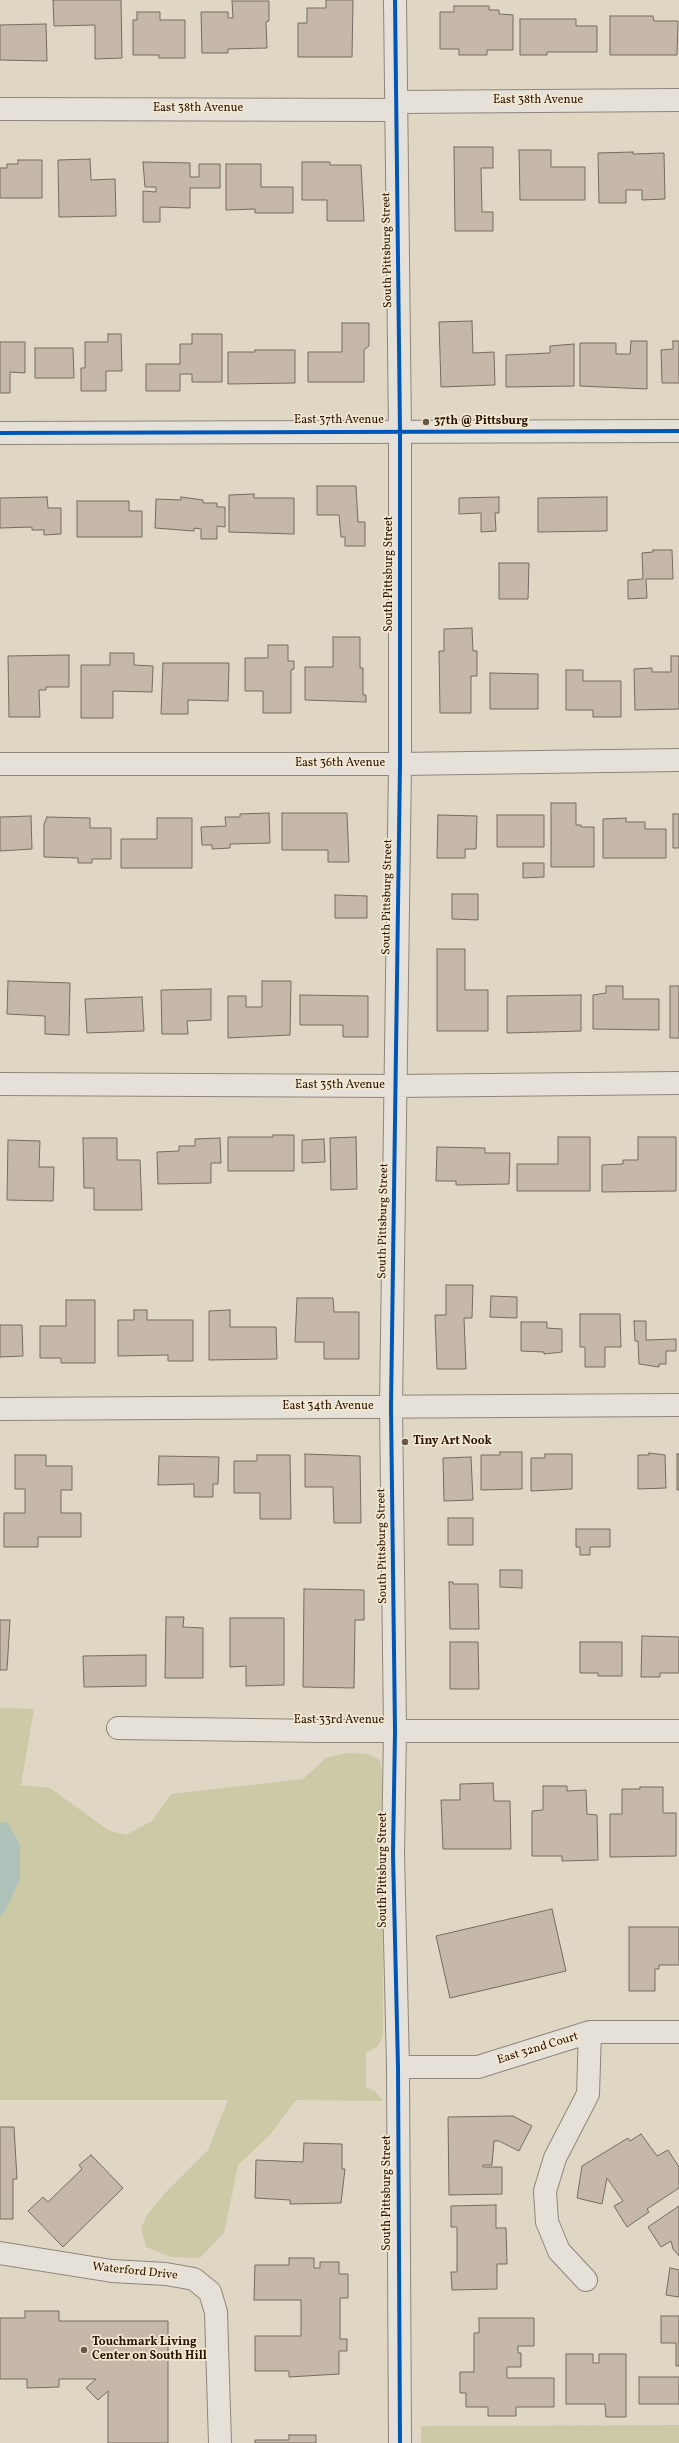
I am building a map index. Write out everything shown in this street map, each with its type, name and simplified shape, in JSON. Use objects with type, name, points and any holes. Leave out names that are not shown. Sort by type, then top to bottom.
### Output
[{"type":"street","name":"South Pittsburg Street","points":[[395,0],[400,431],[400,764],[391,1407],[396,1731],[393,1854],[398,2067],[400,2443]]},
{"type":"street","name":"East 38th Avenue","points":[[0,109],[396,106],[679,100]]},
{"type":"street","name":"East 37th Avenue","points":[[0,433],[679,431]]},
{"type":"street","name":"East 36th Avenue","points":[[0,764],[400,764],[679,760]]},
{"type":"street","name":"East 35th Avenue","points":[[0,1084],[396,1086],[679,1083]]},
{"type":"street","name":"East 34th Avenue","points":[[0,1409],[679,1405]]},
{"type":"street","name":"East 33rd Avenue","points":[[118,1728],[396,1731],[679,1731]]},
{"type":"street","name":"East 32nd Court","points":[[398,2067],[478,2067],[590,2032],[679,2032]]},
{"type":"street","points":[[586,2280],[559,2251],[547,2222],[545,2191],[555,2158],[588,2094],[590,2032]]},
{"type":"street","name":"Waterford Drive","points":[[0,2254],[112,2270],[166,2274],[194,2280],[210,2292],[216,2312],[220,2443]]},
{"type":"shaded area","points":[[0,1708],[34,1709],[21,1785],[50,1788],[108,1830],[126,1835],[152,1821],[171,1794],[303,1779],[326,1758],[347,1753],[368,1754],[380,1760],[382,1773],[383,2035],[378,2046],[366,2053],[366,2087],[375,2091],[383,2101],[296,2100],[270,2135],[238,2165],[224,2233],[200,2258],[171,2257],[146,2247],[141,2228],[147,2215],[165,2193],[208,2150],[228,2100],[0,2100],[0,1916],[5,1911],[20,1844],[7,1822],[0,1823]]},
{"type":"shaded area","points":[[7,1822],[20,1844],[20,1879],[5,1911],[0,1916],[0,1823]]},
{"type":"shaded area","points":[[679,2425],[679,2443],[421,2443],[421,2426]]},
{"type":"building","points":[[53,0],[121,0],[122,58],[95,59],[95,25],[54,26]]},
{"type":"building","points":[[326,0],[353,0],[352,57],[298,57],[298,23],[307,23],[307,8],[326,8]]},
{"type":"building","points":[[232,1],[269,1],[269,21],[266,22],[267,48],[228,49],[228,53],[202,53],[201,12],[228,12],[228,18],[233,18]]},
{"type":"building","points":[[454,6],[489,6],[489,10],[499,10],[499,14],[513,15],[513,50],[487,50],[487,55],[459,55],[459,49],[440,49],[440,12],[454,12]]},
{"type":"building","points":[[137,12],[160,12],[160,20],[185,20],[185,58],[159,58],[159,55],[133,55],[133,20],[137,20]]},
{"type":"building","points":[[610,16],[653,16],[654,21],[678,21],[677,55],[610,55]]},
{"type":"building","points":[[520,19],[576,19],[576,26],[597,26],[597,52],[547,52],[547,55],[520,55]]},
{"type":"building","points":[[46,24],[47,61],[0,60],[0,25]]},
{"type":"building","points":[[454,147],[493,147],[493,168],[481,168],[482,212],[493,212],[493,231],[455,231]]},
{"type":"building","points":[[519,150],[551,150],[551,167],[585,167],[585,200],[520,200]]},
{"type":"building","points":[[633,152],[633,154],[664,153],[665,199],[642,200],[642,190],[626,190],[626,203],[599,203],[598,153]]},
{"type":"building","points":[[90,159],[91,180],[115,179],[116,216],[59,217],[58,160]]},
{"type":"building","points":[[18,160],[42,160],[42,198],[0,198],[0,168],[7,168],[7,164],[18,164]]},
{"type":"building","points":[[143,162],[190,163],[190,177],[199,177],[199,164],[220,164],[220,188],[190,188],[190,208],[160,207],[160,222],[143,222],[143,191],[156,192],[156,187],[145,187]]},
{"type":"building","points":[[302,162],[330,162],[330,165],[361,165],[364,221],[327,221],[327,200],[302,200]]},
{"type":"building","points":[[226,164],[261,164],[261,187],[293,187],[293,213],[255,213],[255,209],[226,210]]},
{"type":"building","points":[[472,321],[473,353],[494,352],[495,385],[441,387],[439,322]]},
{"type":"building","points":[[342,323],[369,323],[369,346],[364,350],[364,382],[308,382],[308,352],[342,352]]},
{"type":"building","points":[[108,334],[121,334],[122,371],[106,371],[106,391],[81,391],[81,368],[85,368],[85,342],[108,342]]},
{"type":"building","points":[[192,334],[222,334],[222,382],[192,382],[192,374],[180,374],[180,391],[146,391],[146,364],[180,364],[180,344],[192,344]]},
{"type":"building","points":[[631,341],[647,341],[647,389],[580,386],[580,343],[616,343],[616,354],[630,354]]},
{"type":"building","points":[[673,341],[679,341],[679,383],[662,383],[661,350],[673,349]]},
{"type":"building","points":[[0,342],[25,342],[25,373],[10,372],[10,393],[0,393]]},
{"type":"building","points":[[574,344],[574,386],[506,387],[506,355],[550,353],[550,346]]},
{"type":"building","points":[[35,348],[73,348],[74,378],[35,378]]},
{"type":"building","points":[[255,350],[295,350],[295,383],[228,384],[228,352],[255,352]]},
{"type":"building","points":[[317,486],[356,486],[358,522],[365,522],[365,546],[345,546],[345,537],[341,537],[339,515],[317,515]]},
{"type":"building","points":[[254,494],[254,498],[294,498],[294,534],[229,532],[229,495]]},
{"type":"building","points":[[47,497],[48,508],[61,508],[61,534],[44,535],[44,530],[32,530],[32,527],[0,528],[0,498]]},
{"type":"building","points":[[181,497],[203,500],[203,503],[217,503],[217,507],[225,507],[225,527],[217,526],[217,539],[201,539],[201,529],[194,528],[194,531],[155,528],[156,499],[181,500]]},
{"type":"building","points":[[499,497],[499,513],[495,513],[496,531],[481,532],[481,513],[459,514],[459,498]]},
{"type":"building","points":[[607,497],[607,531],[538,532],[538,498]]},
{"type":"building","points":[[77,501],[129,501],[129,511],[142,511],[142,537],[77,537]]},
{"type":"building","points":[[653,550],[672,550],[673,579],[646,579],[647,598],[628,599],[628,580],[643,579],[642,553],[653,552]]},
{"type":"building","points":[[499,563],[529,563],[528,599],[499,599]]},
{"type":"building","points":[[472,628],[473,651],[477,651],[477,676],[471,676],[471,713],[440,713],[439,651],[444,651],[444,629]]},
{"type":"building","points":[[333,637],[360,637],[360,668],[363,668],[363,695],[366,695],[366,702],[305,700],[305,667],[333,667]]},
{"type":"building","points":[[268,645],[288,645],[288,661],[294,661],[294,669],[291,670],[291,713],[263,713],[263,691],[245,691],[245,658],[268,658]]},
{"type":"building","points":[[110,653],[134,653],[134,665],[153,666],[152,692],[113,691],[113,718],[81,718],[81,665],[110,665]]},
{"type":"building","points":[[69,655],[69,687],[46,687],[46,690],[39,690],[40,717],[9,717],[8,656]]},
{"type":"building","points":[[671,656],[679,656],[679,709],[635,710],[634,669],[652,668],[652,672],[671,672]]},
{"type":"building","points":[[163,663],[229,663],[228,701],[188,700],[188,714],[161,714]]},
{"type":"building","points":[[566,670],[583,670],[583,681],[621,681],[621,717],[593,717],[593,710],[566,710]]},
{"type":"building","points":[[490,673],[538,674],[538,709],[490,709]]},
{"type":"building","points":[[551,803],[576,803],[576,825],[581,825],[581,827],[594,827],[594,867],[551,867]]},
{"type":"building","points":[[269,813],[270,843],[230,844],[230,848],[212,849],[212,845],[202,845],[201,827],[226,826],[225,817],[240,817],[240,814]]},
{"type":"building","points":[[282,813],[347,813],[349,862],[328,862],[328,850],[282,850]]},
{"type":"building","points":[[673,814],[679,814],[679,848],[673,848]]},
{"type":"building","points":[[438,815],[477,816],[476,849],[465,849],[465,858],[437,858]]},
{"type":"building","points":[[497,815],[544,815],[544,847],[497,847]]},
{"type":"building","points":[[31,816],[32,849],[0,851],[0,817]]},
{"type":"building","points":[[47,817],[90,818],[90,828],[111,828],[111,859],[92,859],[92,863],[78,863],[78,858],[44,857],[44,824]]},
{"type":"building","points":[[157,818],[192,818],[192,868],[121,868],[121,839],[157,839]]},
{"type":"building","points":[[626,818],[626,822],[645,822],[645,829],[666,829],[666,858],[603,858],[603,819]]},
{"type":"building","points":[[523,863],[544,863],[544,877],[523,878]]},
{"type":"building","points":[[452,894],[478,894],[478,920],[452,919]]},
{"type":"building","points":[[335,895],[367,896],[367,918],[335,918]]},
{"type":"building","points":[[437,949],[465,949],[465,990],[488,990],[488,1031],[437,1031]]},
{"type":"building","points":[[8,981],[70,983],[69,1035],[45,1034],[45,1016],[7,1014]]},
{"type":"building","points":[[262,981],[291,981],[290,1035],[228,1038],[228,996],[246,996],[246,1007],[262,1007]]},
{"type":"building","points":[[606,986],[623,986],[623,999],[659,999],[659,1030],[593,1029],[593,995],[606,993]]},
{"type":"building","points":[[670,986],[679,986],[679,1038],[670,1038]]},
{"type":"building","points":[[211,989],[211,1020],[187,1021],[188,1034],[162,1034],[161,990]]},
{"type":"building","points":[[300,995],[368,996],[368,1037],[343,1037],[343,1025],[300,1025]]},
{"type":"building","points":[[581,995],[581,1031],[507,1033],[507,996]]},
{"type":"building","points":[[142,997],[144,1031],[87,1033],[85,999]]},
{"type":"building","points":[[273,1135],[294,1135],[294,1171],[228,1171],[228,1137],[273,1137]]},
{"type":"building","points":[[356,1137],[357,1189],[331,1190],[330,1138]]},
{"type":"building","points":[[558,1137],[590,1137],[590,1191],[517,1191],[517,1164],[558,1164]]},
{"type":"building","points":[[638,1137],[676,1137],[676,1191],[602,1192],[602,1165],[623,1164],[623,1160],[638,1160]]},
{"type":"building","points":[[83,1138],[117,1138],[117,1160],[140,1160],[142,1210],[94,1210],[94,1188],[84,1188]]},
{"type":"building","points":[[220,1138],[221,1163],[211,1163],[211,1183],[158,1184],[157,1152],[179,1151],[179,1146],[195,1146],[195,1139]]},
{"type":"building","points":[[324,1139],[325,1162],[302,1163],[302,1140]]},
{"type":"building","points":[[8,1140],[40,1141],[39,1167],[54,1167],[53,1201],[7,1200]]},
{"type":"building","points":[[437,1147],[485,1148],[485,1153],[510,1153],[509,1184],[456,1185],[456,1181],[436,1181]]},
{"type":"building","points":[[446,1285],[473,1285],[472,1318],[464,1318],[466,1369],[437,1369],[435,1315],[446,1315]]},
{"type":"building","points":[[491,1296],[517,1297],[517,1318],[490,1317]]},
{"type":"building","points":[[297,1298],[333,1298],[334,1312],[359,1312],[359,1359],[324,1359],[324,1342],[295,1342]]},
{"type":"building","points":[[66,1300],[95,1300],[95,1363],[61,1363],[61,1358],[40,1358],[40,1326],[66,1326]]},
{"type":"building","points":[[134,1310],[147,1310],[147,1320],[193,1320],[193,1361],[168,1361],[168,1355],[118,1356],[118,1320],[134,1320]]},
{"type":"building","points":[[230,1310],[230,1327],[276,1327],[277,1359],[209,1360],[209,1311]]},
{"type":"building","points":[[580,1314],[620,1314],[621,1347],[605,1347],[605,1367],[585,1367],[585,1347],[580,1347]]},
{"type":"building","points":[[634,1321],[646,1321],[646,1340],[676,1339],[676,1351],[666,1351],[666,1364],[659,1364],[659,1367],[639,1364],[638,1341],[635,1341]]},
{"type":"building","points":[[521,1322],[547,1322],[547,1328],[562,1329],[562,1352],[544,1354],[544,1352],[521,1351]]},
{"type":"building","points":[[0,1325],[22,1325],[23,1356],[0,1357]]},
{"type":"building","points":[[500,1452],[522,1452],[522,1489],[481,1490],[481,1455],[500,1455]]},
{"type":"building","points":[[649,1453],[665,1455],[666,1488],[638,1489],[638,1455],[649,1455]]},
{"type":"building","points":[[305,1454],[360,1456],[361,1523],[334,1523],[333,1487],[305,1487]]},
{"type":"building","points":[[545,1454],[572,1454],[572,1489],[531,1491],[531,1458],[545,1458]]},
{"type":"building","points":[[677,1454],[679,1454],[679,1490],[677,1490]]},
{"type":"building","points":[[15,1455],[46,1455],[46,1466],[72,1466],[72,1490],[61,1490],[61,1513],[81,1513],[81,1537],[38,1537],[38,1547],[4,1547],[4,1513],[25,1513],[25,1489],[15,1489]]},
{"type":"building","points":[[257,1455],[290,1455],[291,1519],[260,1519],[260,1493],[234,1493],[234,1461],[257,1461]]},
{"type":"building","points":[[159,1456],[219,1457],[218,1484],[213,1484],[213,1497],[194,1497],[194,1484],[158,1485]]},
{"type":"building","points":[[471,1457],[473,1500],[444,1501],[443,1458]]},
{"type":"building","points":[[448,1518],[473,1518],[473,1545],[448,1545]]},
{"type":"building","points":[[576,1529],[610,1529],[610,1547],[590,1547],[590,1555],[580,1555],[580,1547],[576,1547]]},
{"type":"building","points":[[500,1570],[522,1570],[522,1588],[500,1587]]},
{"type":"building","points":[[449,1582],[453,1582],[453,1584],[478,1584],[479,1629],[450,1629]]},
{"type":"building","points":[[304,1589],[364,1590],[364,1620],[355,1620],[354,1688],[303,1687]]},
{"type":"building","points":[[166,1617],[184,1617],[183,1627],[203,1628],[203,1678],[165,1678]]},
{"type":"building","points":[[230,1618],[284,1618],[284,1685],[246,1686],[246,1666],[230,1667]]},
{"type":"building","points":[[0,1620],[10,1620],[7,1670],[0,1670]]},
{"type":"building","points":[[642,1636],[679,1637],[679,1673],[660,1673],[660,1677],[641,1677]]},
{"type":"building","points":[[450,1642],[478,1642],[479,1689],[450,1689]]},
{"type":"building","points":[[580,1642],[622,1642],[622,1676],[598,1676],[598,1673],[580,1673]]},
{"type":"building","points":[[146,1655],[146,1686],[84,1687],[83,1656]]},
{"type":"building","points":[[493,1783],[494,1801],[510,1801],[511,1849],[443,1849],[441,1800],[460,1800],[460,1784]]},
{"type":"building","points":[[543,1786],[567,1786],[567,1791],[586,1790],[587,1814],[597,1815],[598,1860],[562,1861],[562,1856],[532,1856],[532,1811],[543,1810]]},
{"type":"building","points":[[640,1787],[663,1787],[663,1813],[676,1813],[676,1856],[610,1857],[610,1814],[622,1814],[622,1789],[640,1789]]},
{"type":"building","points":[[552,1909],[566,1971],[450,1998],[436,1936]]},
{"type":"building","points":[[629,1927],[679,1927],[679,1965],[659,1965],[659,1969],[655,1969],[655,1991],[629,1991]]},
{"type":"building","points":[[513,2116],[532,2126],[519,2151],[499,2141],[494,2141],[492,2165],[483,2165],[483,2167],[502,2167],[502,2194],[449,2195],[448,2117]]},
{"type":"building","points":[[0,2127],[14,2127],[17,2179],[13,2179],[13,2219],[0,2219]]},
{"type":"building","points":[[641,2134],[657,2156],[668,2150],[679,2167],[679,2188],[647,2209],[649,2212],[627,2227],[614,2206],[623,2201],[607,2178],[602,2204],[577,2198],[582,2166],[628,2138],[630,2141]]},
{"type":"building","points":[[304,2143],[342,2144],[342,2169],[345,2169],[341,2203],[290,2204],[290,2200],[255,2198],[256,2160],[303,2162]]},
{"type":"building","points":[[91,2155],[123,2188],[63,2247],[28,2211],[43,2197],[48,2202],[82,2169],[79,2165]]},
{"type":"building","points":[[496,2205],[496,2228],[506,2228],[507,2264],[497,2264],[497,2289],[452,2290],[451,2272],[457,2272],[457,2227],[451,2227],[451,2206]]},
{"type":"building","points":[[679,2206],[679,2256],[673,2249],[671,2241],[661,2247],[648,2227]]},
{"type":"building","points":[[289,2258],[314,2258],[314,2268],[320,2268],[320,2262],[339,2262],[339,2274],[348,2274],[348,2298],[340,2298],[340,2339],[347,2339],[347,2351],[339,2351],[339,2374],[289,2377],[289,2371],[255,2371],[255,2336],[301,2336],[301,2300],[254,2300],[255,2265],[289,2265]]},
{"type":"building","points":[[670,2268],[679,2270],[679,2297],[666,2295]]},
{"type":"building","name":"Touchmark Living Center on South Hill","points":[[25,2311],[59,2311],[59,2321],[168,2321],[168,2443],[108,2443],[108,2391],[98,2400],[86,2388],[96,2379],[59,2379],[59,2387],[27,2388],[27,2379],[0,2379],[0,2318],[25,2318]]},
{"type":"building","points":[[661,2316],[679,2316],[679,2366],[676,2366],[676,2343],[661,2343]]},
{"type":"building","points":[[479,2318],[534,2318],[534,2346],[518,2346],[518,2353],[521,2353],[521,2367],[507,2367],[507,2378],[554,2378],[554,2407],[516,2407],[516,2416],[488,2416],[488,2407],[466,2407],[466,2393],[460,2393],[460,2372],[474,2372],[474,2333],[479,2333]]},
{"type":"building","points":[[566,2354],[593,2354],[593,2363],[599,2363],[599,2354],[626,2354],[626,2417],[606,2417],[605,2404],[566,2404]]},
{"type":"building","points":[[639,2377],[679,2377],[679,2404],[639,2404]]},
{"type":"building","points":[[289,2435],[316,2435],[316,2443],[255,2443],[255,2440],[289,2440]]},
{"type":"cycle path","points":[[395,0],[400,431],[400,764],[391,1407],[395,1731],[393,1854],[398,2067],[400,2443]]},
{"type":"cycle path","points":[[0,433],[679,431]]},
{"type":"place","name":"37th @ Pittsburg","points":[[426,422]]},
{"type":"place","name":"Tiny Art Nook","points":[[405,1442]]},
{"type":"place","name":"Touchmark Living Center on South Hill","points":[[84,2350]]}]
